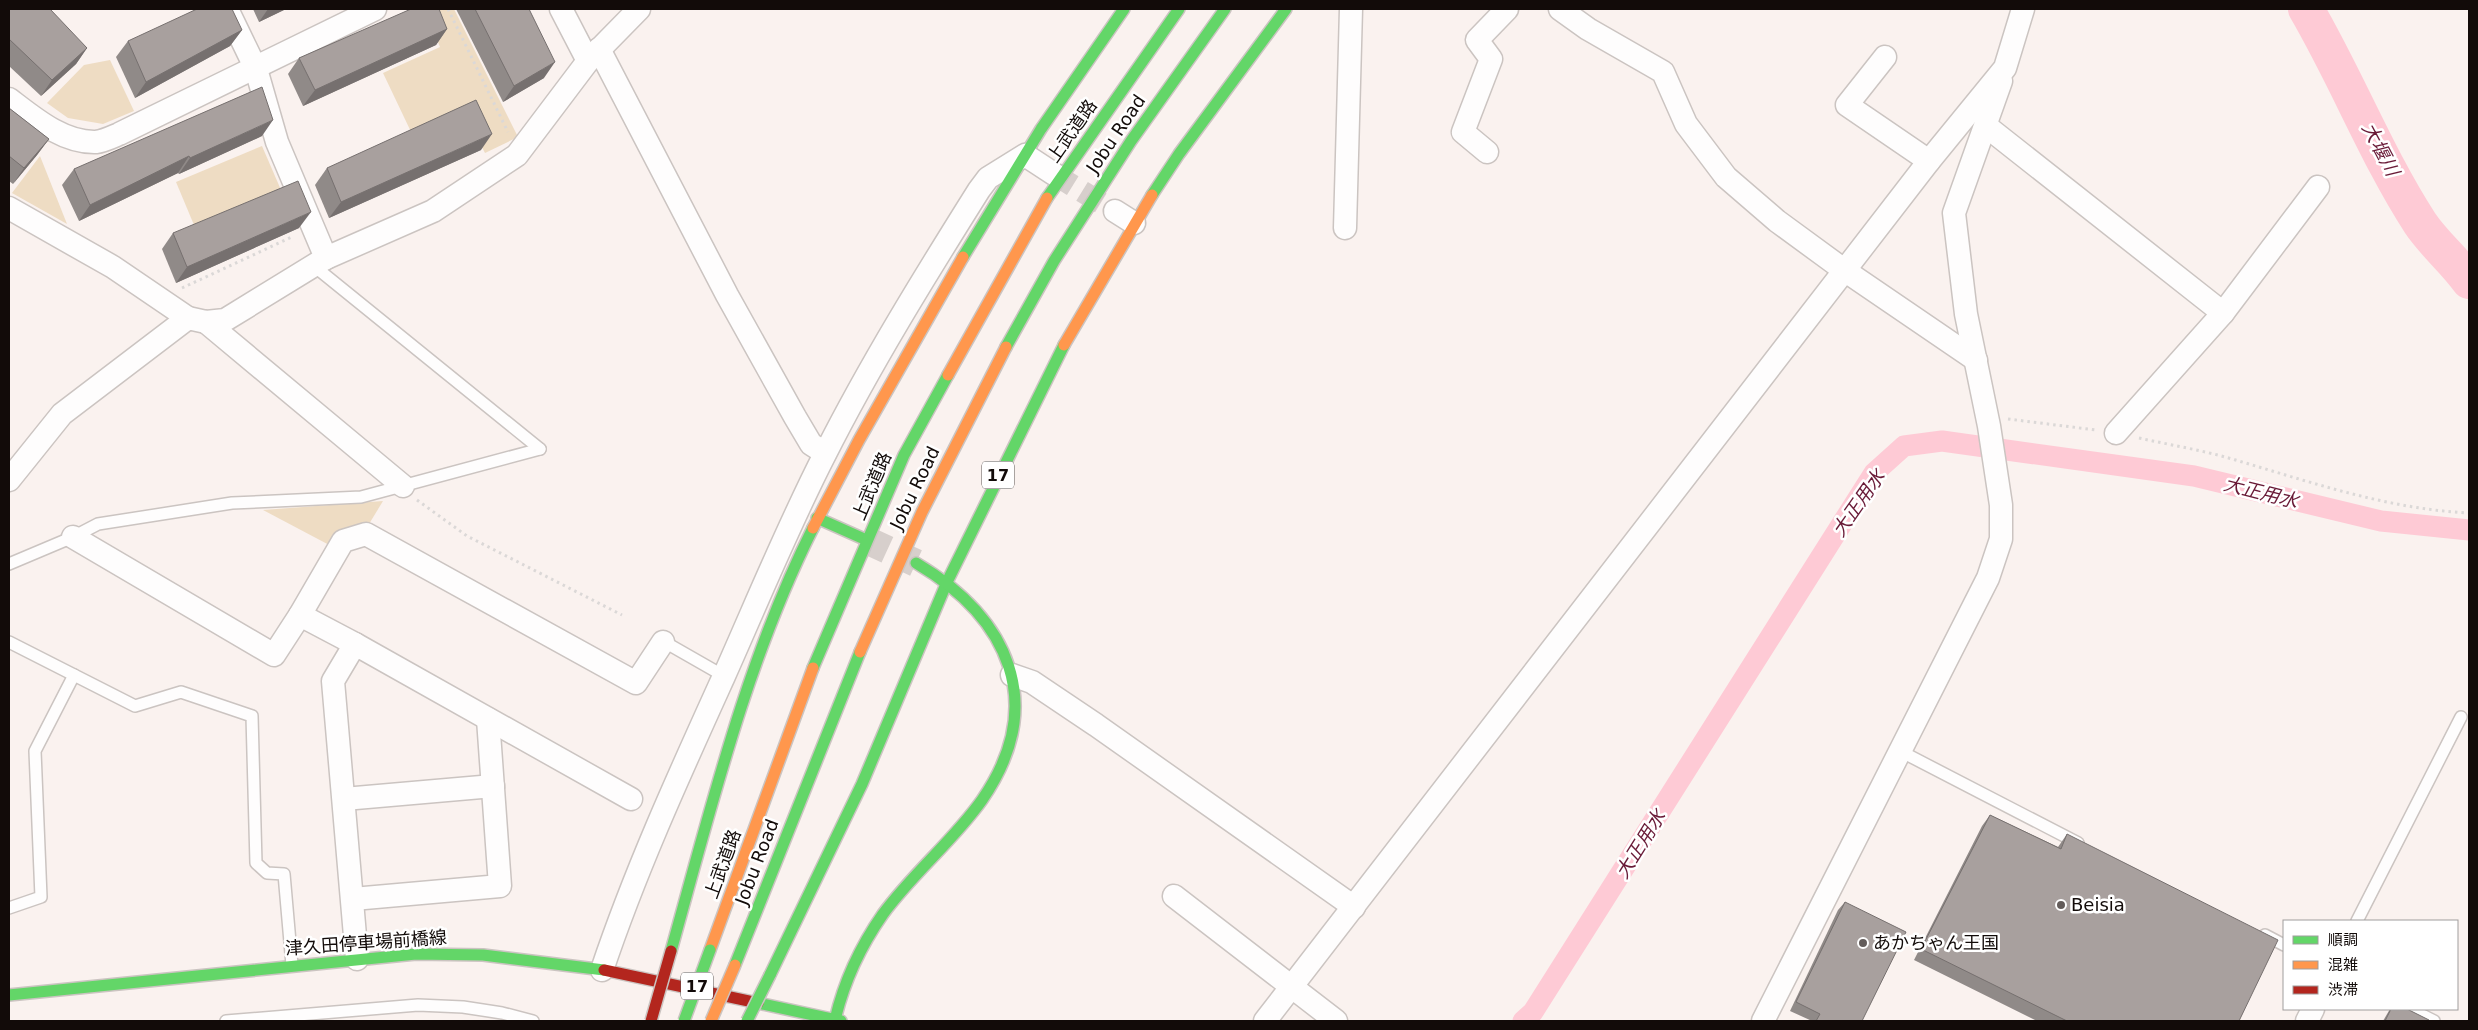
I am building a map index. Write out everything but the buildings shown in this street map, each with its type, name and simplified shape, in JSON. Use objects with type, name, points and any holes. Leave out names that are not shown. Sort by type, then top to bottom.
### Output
[{"type":"main road","name":"17","points":[[651,1021],[755,665],[794,566],[850,454],[944,289],[1079,69],[1124,9]]},
{"type":"main road","name":"上武道路","points":[[684,1021],[805,687],[904,455],[1039,209],[1179,9]]},
{"type":"main road","name":"Jobu Road","points":[[711,1021],[842,694],[922,512],[986,384],[1054,261],[1131,141],[1225,9]]},
{"type":"main road","name":"17","points":[[747,1021],[862,784],[947,582],[1065,344],[1124,217],[1179,154],[1286,9]]},
{"type":"main road","points":[[817,518],[862,538]]},
{"type":"main road","points":[[838,1020],[846,978],[878,922],[910,881],[969,818],[997,777],[1006,758],[1013,723],[1015,696],[1012,675],[991,628],[965,597],[947,582],[916,563]]},
{"type":"main road","name":"津久田停車場前橋線","points":[[9,994],[416,954],[483,955],[602,970],[768,1010],[838,1020]]},
{"type":"street","points":[[227,9],[256,69],[277,142],[320,262]]},
{"type":"street","points":[[9,99],[35,118],[70,139],[98,142],[119,134],[256,69],[375,9]]},
{"type":"street","points":[[561,9],[593,55],[794,417],[811,444],[825,453]]},
{"type":"street","points":[[9,480],[62,414],[197,320],[226,320],[320,262],[433,211],[517,155],[593,55],[639,9]]},
{"type":"street","points":[[1345,228],[1350,9]]},
{"type":"street","points":[[1487,152],[1463,132],[1491,59],[1477,40],[1507,9]]},
{"type":"street","points":[[1560,9],[1588,29],[1663,72],[1686,124],[1726,177],[1777,221],[1844,270],[1976,360]]},
{"type":"street","points":[[1763,1021],[1988,578],[2000,539],[2001,505],[1995,461],[1966,314],[1954,213],[1986,126],[2023,9]]},
{"type":"street","points":[[1884,56],[1848,105],[1929,161]]},
{"type":"street","points":[[1265,1021],[1844,270],[2005,68]]},
{"type":"street","points":[[1986,126],[2222,313]]},
{"type":"street","points":[[602,970],[646,850],[825,453],[908,305],[978,190],[988,178],[1025,156],[1054,174]]},
{"type":"street","points":[[2116,433],[2222,313],[2318,187]]},
{"type":"street","points":[[9,208],[113,267],[197,320],[400,486]]},
{"type":"street","points":[[73,537],[274,655],[300,615],[343,541],[366,534],[636,683],[661,640]]},
{"type":"street","points":[[300,615],[631,799]]},
{"type":"street","points":[[354,644],[333,680],[357,959]]},
{"type":"street","points":[[1012,675],[1032,682],[1096,725],[1354,907]]},
{"type":"street","points":[[353,900],[500,886],[488,719]]},
{"type":"street","points":[[344,799],[493,786]]},
{"type":"street","points":[[1174,896],[1336,1021]]},
{"type":"street","points":[[2306,1021],[2312,1010]]},
{"type":"lane","points":[[9,564],[73,537],[98,524],[232,503],[361,496],[540,449],[320,262]]},
{"type":"lane","points":[[661,640],[724,676]]},
{"type":"lane","points":[[9,642],[135,706],[181,692],[252,716],[256,863],[267,874],[284,874],[292,966]]},
{"type":"lane","points":[[9,908],[42,897],[35,750],[74,675]]},
{"type":"lane","points":[[2358,920],[2461,717]]},
{"type":"lane","points":[[1900,751],[2087,847]]},
{"type":"lane","points":[[2257,931],[2283,944]]},
{"type":"lane","points":[[226,1021],[418,1005],[463,1007],[502,1013],[533,1021]]},
{"type":"lane","points":[[2412,1010],[2434,1021]]},
{"type":"path","points":[[448,9],[510,134]]},
{"type":"path","points":[[179,289],[296,235]]},
{"type":"path","points":[[1988,421],[2116,433],[2230,458],[2358,497],[2433,511],[2469,513]]},
{"type":"path","points":[[400,486],[467,536],[622,615]]},
{"type":"shaded area","points":[[424,9],[454,9],[518,137],[485,153],[465,114],[413,136],[383,73],[440,47]]},
{"type":"shaded area","points":[[110,60],[134,111],[103,124],[68,118],[47,103],[84,65]]},
{"type":"shaded area","points":[[262,146],[281,190],[194,225],[176,182]]},
{"type":"shaded area","points":[[40,156],[67,224],[12,193]]},
{"type":"shaded area","points":[[383,501],[366,529],[333,547],[263,510]]},
{"type":"waterway","name":"大堰川","points":[[2306,9],[2404,197],[2426,231],[2469,281]]},
{"type":"waterway","name":"大正用水","points":[[1523,1021],[1533,1012],[1874,473],[1904,446],[1942,441],[2194,476],[2381,521],[2469,530]]},
{"type":"tunnel","points":[[1054,174],[1109,208]]},
{"type":"tunnel","points":[[862,538],[916,563]]},
{"type":"traffic: fast","points":[[963,257],[1041,129],[1124,9]]},
{"type":"traffic: fast","points":[[1047,198],[1179,9]]},
{"type":"traffic: fast","points":[[1006,347],[1054,261],[1131,141],[1225,9]]},
{"type":"traffic: fast","points":[[1152,195],[1179,154],[1286,9]]},
{"type":"traffic: fast","points":[[770,975],[862,784],[947,582],[1064,345]]},
{"type":"traffic: fast","points":[[813,668],[904,455],[948,375]]},
{"type":"traffic: fast","points":[[817,518],[862,538]]},
{"type":"traffic: fast","points":[[671,951],[716,790],[749,683],[789,579],[813,528]]},
{"type":"traffic: fast","points":[[835,1020],[848,978],[875,926],[895,899],[959,829],[982,800],[1002,765],[1013,730],[1015,697],[1009,666],[995,637],[975,610],[948,585],[916,563]]},
{"type":"traffic: fast","points":[[735,965],[860,652]]},
{"type":"traffic: fast","points":[[684,1021],[710,950]]},
{"type":"traffic: fast","points":[[9,995],[416,954],[483,955],[604,970]]},
{"type":"traffic: fast","points":[[747,1021],[770,975]]},
{"type":"traffic: fast","points":[[758,1003],[841,1021]]},
{"type":"traffic: slow","points":[[1064,345],[1152,195]]},
{"type":"traffic: slow","points":[[948,375],[1047,198]]},
{"type":"traffic: slow","points":[[813,528],[859,440],[963,257]]},
{"type":"traffic: slow","points":[[860,652],[922,512],[1006,347]]},
{"type":"traffic: slow","points":[[710,950],[813,668]]},
{"type":"traffic: slow","points":[[711,1021],[735,965]]},
{"type":"traffic: jam","points":[[651,1021],[671,951]]},
{"type":"traffic: jam","points":[[604,970],[758,1003]]},
{"type":"place","name":"Beisia","points":[[2061,905]]},
{"type":"place","name":"あかちゃん王国","points":[[1863,943]]}]
